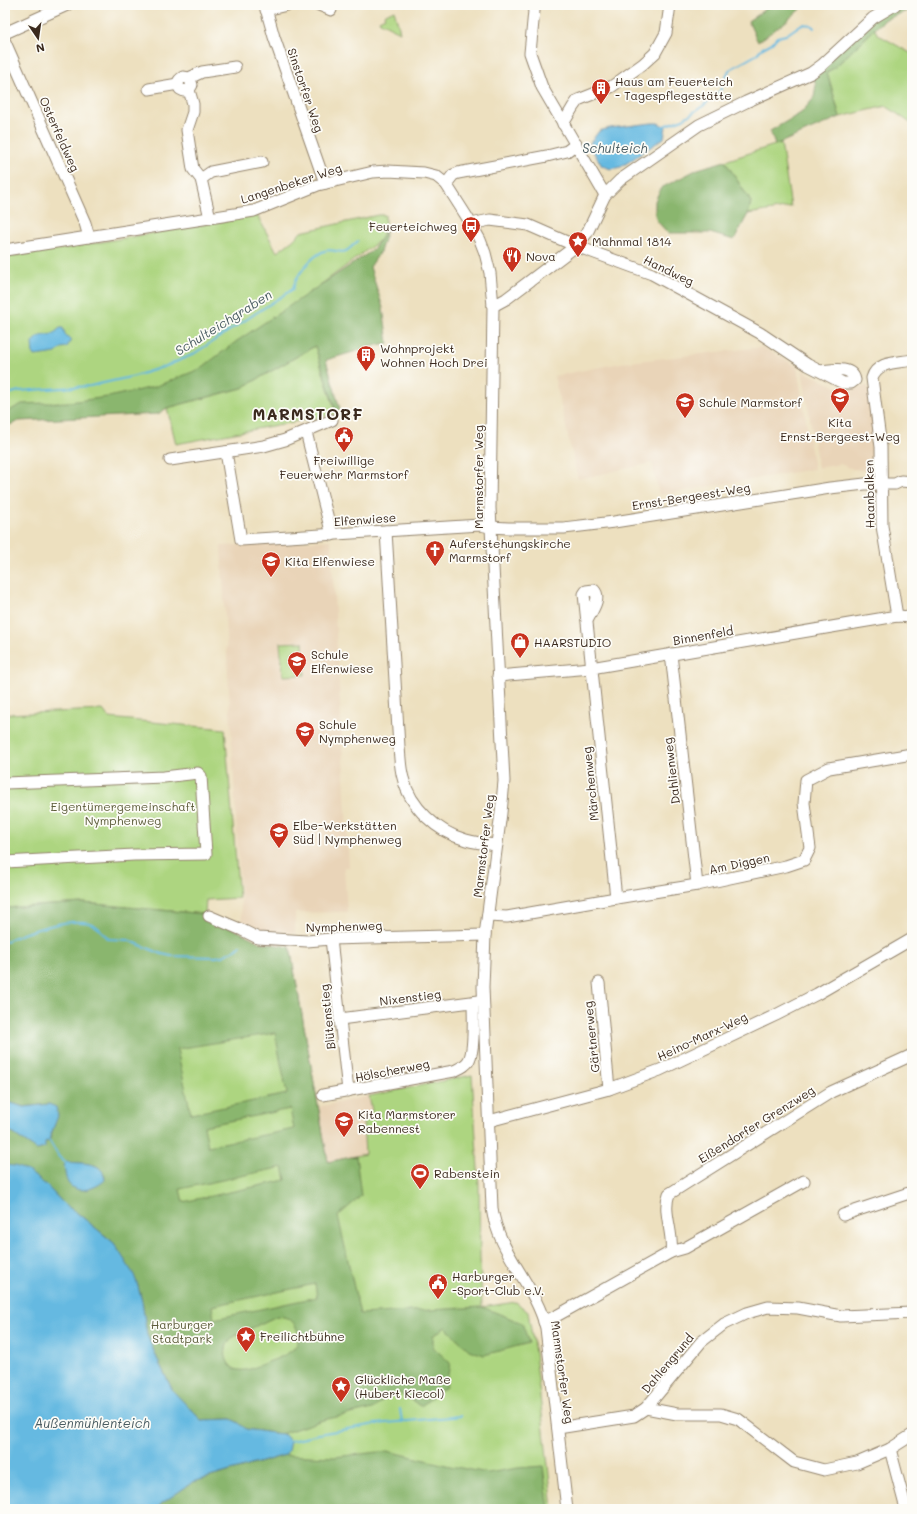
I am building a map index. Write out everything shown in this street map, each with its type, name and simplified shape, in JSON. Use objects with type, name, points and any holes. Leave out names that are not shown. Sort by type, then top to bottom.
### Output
[{"type":"street","points":[[5,32],[67,5]]},
{"type":"street","points":[[265,7],[288,5]]},
{"type":"street","points":[[319,5],[331,10]]},
{"type":"street","points":[[532,5],[534,11],[530,53],[542,87],[605,195]]},
{"type":"street","points":[[564,124],[578,100],[611,87],[643,64],[655,53],[666,33],[670,5]]},
{"type":"street","points":[[493,306],[506,299],[576,246],[587,234],[605,195],[620,180],[699,125],[811,73],[822,65],[873,18],[895,5]]},
{"type":"street","name":"Sinstorfer Weg","points":[[265,7],[325,183]]},
{"type":"street","name":"Osterfeldweg","points":[[5,42],[85,223],[89,238]]},
{"type":"street","points":[[190,90],[182,91],[178,84],[180,78],[189,78],[202,72],[235,67]]},
{"type":"street","points":[[189,78],[192,85],[190,90],[193,112],[187,130],[193,169],[201,179],[210,218]]},
{"type":"street","points":[[149,89],[178,84]]},
{"type":"street","points":[[446,184],[453,175],[458,173],[547,156],[566,151],[576,144]]},
{"type":"street","points":[[201,179],[211,172],[262,162]]},
{"type":"street","name":"Langenbeker Weg","points":[[5,250],[254,211],[325,183],[373,172],[388,171],[427,173],[438,177],[446,184]]},
{"type":"street","name":"Marmstorfer Weg","points":[[446,184],[480,240],[488,264],[493,306],[490,527],[504,780],[486,935],[483,986],[478,1001],[470,1059],[464,1067]]},
{"type":"street","name":"Handweg","points":[[471,224],[490,220],[528,225],[576,246],[652,274],[760,333],[820,371]]},
{"type":"street","name":"Haanbalken","points":[[897,616],[882,526],[880,436],[872,380],[875,370],[885,365],[912,360]]},
{"type":"street","points":[[170,460],[264,446],[306,432],[332,420]]},
{"type":"street","points":[[306,432],[332,535]]},
{"type":"street","name":"Elfenwiese","points":[[226,452],[241,540],[480,525],[490,527]]},
{"type":"street","name":"Ernst-Bergeest-Weg","points":[[490,527],[564,528],[614,522],[830,488],[882,483],[895,484],[901,481],[912,482]]},
{"type":"street","name":"Ernst-Bergeest-Weg","points":[[895,484],[900,488],[912,489]]},
{"type":"street","points":[[386,531],[399,747],[401,769],[407,790],[423,814],[437,826],[466,840],[497,846]]},
{"type":"street","name":"Binnenfeld","points":[[498,676],[591,668],[897,616],[912,617]]},
{"type":"street","name":"Märchenweg","points":[[587,621],[616,898]]},
{"type":"street","name":"Dahlienweg","points":[[671,654],[697,885]]},
{"type":"street","name":"Am Diggen","points":[[488,916],[507,917],[697,885],[786,866],[804,860],[810,848],[804,803],[806,780],[829,768],[912,754]]},
{"type":"street","points":[[5,783],[164,777],[198,773],[201,776],[206,854],[134,855],[5,862]]},
{"type":"street","name":"Nymphenweg","points":[[208,916],[258,938],[307,942],[332,939],[486,935]]},
{"type":"street","name":"Blütenstieg","points":[[332,939],[348,1091]]},
{"type":"street","name":"Heino-Marx-Weg","points":[[489,1121],[609,1089],[660,1070],[817,994],[912,939]]},
{"type":"street","name":"Gärtnerweg","points":[[598,983],[609,1089]]},
{"type":"street","name":"Marmstorfer Weg","points":[[478,1001],[489,1121],[493,1216],[506,1250],[530,1290],[544,1322],[548,1338],[567,1509]]},
{"type":"street","name":"Nixenstieg","points":[[340,1019],[478,1001]]},
{"type":"street","name":"Eißendorfer Grenzweg","points":[[671,1252],[672,1244],[666,1201],[669,1194],[831,1092],[912,1055]]},
{"type":"street","name":"Hölscherweg","points":[[323,1096],[454,1071],[464,1067]]},
{"type":"street","points":[[544,1322],[671,1252],[685,1248],[804,1181]]},
{"type":"street","points":[[843,1215],[912,1192]]},
{"type":"street","name":"Dahlengrund","points":[[558,1428],[634,1416],[646,1408],[701,1342],[724,1324],[747,1313],[768,1307],[798,1308],[841,1316],[912,1313]]},
{"type":"street","points":[[646,1408],[677,1414],[721,1414],[738,1419],[794,1462],[824,1470],[856,1463],[890,1449],[912,1434]]},
{"type":"street","points":[[890,1449],[906,1509]]},
{"type":"shaded area","name":"Schule Marmstorf","points":[[762,347],[797,366],[814,469],[659,495],[652,463],[578,479],[554,376],[621,363]]},
{"type":"shaded area","name":"Kita Ernst-Bergeest-Weg","points":[[802,370],[842,390],[868,386],[876,437],[877,466],[868,471],[853,469],[840,464],[818,468]]},
{"type":"shaded area","points":[[331,540],[349,867],[344,867],[347,912],[295,913],[295,933],[265,934],[242,925],[221,546]]},
{"type":"shaded area","name":"Kita Marmstorer Rabennest","points":[[369,1096],[372,1111],[363,1121],[365,1154],[328,1162],[318,1107]]},
{"type":"green space","points":[[771,5],[805,5],[758,42],[748,21]]},
{"type":"green space","points":[[870,5],[912,5],[912,9],[886,19],[834,68],[827,72],[840,117],[775,145],[770,131],[801,113],[814,98],[816,84],[811,73],[875,16]]},
{"type":"green space","points":[[394,10],[400,32],[380,22],[379,20],[385,17],[384,15]]},
{"type":"green space","points":[[875,29],[877,34],[912,54],[912,124],[886,106],[840,117],[827,72],[834,68]]},
{"type":"green space","points":[[781,143],[791,207],[748,214],[751,202],[725,161]]},
{"type":"green space","points":[[725,161],[751,202],[748,214],[734,240],[710,233],[668,233],[657,221],[655,215],[655,201],[661,188],[698,169]]},
{"type":"green space","points":[[257,215],[277,252],[301,232],[378,215],[385,215],[385,229],[379,241],[204,372],[126,403],[5,416],[5,257],[55,250]]},
{"type":"green space","points":[[387,229],[380,252],[370,267],[383,308],[388,343],[326,360],[340,409],[336,412],[315,346],[242,388],[167,408],[158,414],[19,421],[5,427],[5,413],[22,404],[69,402],[108,397],[154,387],[200,369],[237,341],[373,250]]},
{"type":"green space","points":[[315,346],[336,414],[176,444],[167,408],[242,388]]},
{"type":"green space","points":[[303,642],[305,675],[283,676],[280,643]]},
{"type":"green space","name":"Eigentümergemeinschaft Nymphenweg","points":[[103,710],[109,718],[225,729],[239,898],[206,900],[205,914],[83,903],[5,908],[5,714]]},
{"type":"green space","points":[[83,903],[205,914],[259,942],[290,947],[328,1162],[356,1156],[361,1196],[338,1216],[360,1314],[482,1307],[522,1323],[529,1343],[484,1355],[469,1350],[445,1327],[433,1336],[433,1347],[450,1363],[446,1387],[421,1406],[398,1392],[383,1400],[373,1409],[323,1420],[281,1434],[245,1429],[239,1423],[231,1419],[201,1420],[173,1391],[160,1365],[147,1335],[142,1301],[137,1283],[114,1243],[76,1212],[65,1205],[36,1177],[5,1165],[5,1128],[37,1150],[44,1148],[46,1141],[49,1142],[58,1113],[49,1104],[24,1107],[5,1101],[5,908]],"holes":[[[275,1033],[287,1094],[191,1114],[177,1049]],[[290,1109],[294,1129],[208,1146],[204,1126]],[[67,1162],[95,1165],[103,1172],[105,1177],[101,1183],[92,1188],[82,1190],[64,1165]],[[283,1167],[286,1180],[183,1202],[180,1189]],[[315,1284],[317,1297],[214,1319],[212,1306]],[[277,1316],[290,1320],[296,1327],[299,1336],[298,1343],[288,1353],[250,1369],[244,1370],[235,1369],[228,1363],[226,1358],[227,1345],[235,1336]]]},
{"type":"green space","name":"Harburger Stadtpark","points":[[5,914],[290,947],[328,1162],[365,1154],[363,1121],[372,1111],[369,1096],[472,1075],[479,1185],[482,1307],[516,1302],[528,1312],[535,1353],[553,1509],[5,1509]]},
{"type":"green space","points":[[388,1451],[450,1466],[488,1473],[543,1466],[549,1509],[157,1509],[161,1504],[193,1482],[285,1455],[334,1457]]},
{"type":"water","name":"Schulteich","points":[[658,123],[666,127],[664,138],[621,167],[611,169],[602,166],[591,148],[590,143],[599,131],[610,128]]},
{"type":"water","points":[[60,328],[63,328],[65,334],[71,340],[67,347],[61,348],[56,353],[33,355],[32,343],[36,338],[53,334]]},
{"type":"water","points":[[5,1101],[24,1107],[49,1104],[56,1107],[58,1116],[48,1142],[45,1142],[45,1148],[37,1150],[5,1128]]},
{"type":"water","points":[[67,1162],[85,1163],[96,1166],[101,1169],[105,1180],[92,1188],[82,1190],[76,1189],[67,1181],[64,1165]]},
{"type":"water","name":"Außenmühlenteich","points":[[5,1165],[15,1166],[28,1171],[46,1185],[65,1205],[76,1212],[114,1243],[134,1275],[142,1301],[147,1335],[160,1365],[173,1391],[201,1420],[231,1419],[246,1429],[285,1435],[290,1441],[288,1451],[285,1455],[193,1482],[161,1504],[157,1509],[5,1509]]},
{"type":"waterway","name":"Schulteichgraben","points":[[661,127],[683,119],[703,106],[720,91],[729,70],[756,55],[761,49],[772,43],[777,37],[786,35],[802,24],[811,25],[814,28]]},
{"type":"waterway","name":"Schulteichgraben","points":[[5,395],[19,391],[90,386],[135,376],[166,366],[192,355],[293,289],[297,278],[314,257],[327,250],[341,252],[346,251],[358,241]]},
{"type":"waterway","points":[[5,942],[49,926],[62,923],[85,922],[94,925],[109,939],[128,940],[162,954],[171,956],[216,957],[223,956],[241,946]]},
{"type":"waterway","points":[[49,1140],[59,1157],[66,1163]]},
{"type":"waterway","points":[[400,1409],[402,1422]]},
{"type":"waterway","points":[[290,1441],[313,1435],[376,1424],[461,1416]]},
{"type":"place","name":"Haus am Feuerteich - Tagespflegestätte","points":[[601,105]]},
{"type":"place","name":"Feuerteichweg","points":[[471,243]]},
{"type":"place","name":"Mahnmal 1814","points":[[578,258]]},
{"type":"place","name":"Nova","points":[[512,273]]},
{"type":"place","name":"Wohnprojekt Wohnen Hoch Drei","points":[[366,372]]},
{"type":"place","name":"Kita Ernst-Bergeest-Weg","points":[[840,414]]},
{"type":"place","name":"Schule Marmstorf","points":[[685,419]]},
{"type":"place","name":"Freiwillige Feuerwehr Marmstorf","points":[[344,453]]},
{"type":"place","name":"Auferstehungskirche Marmstorf","points":[[435,567]]},
{"type":"place","name":"Kita Elfenwiese","points":[[271,578]]},
{"type":"place","name":"HAARSTUDIO","points":[[520,659]]},
{"type":"place","name":"Schule Elfenwiese","points":[[297,678]]},
{"type":"place","name":"Schule Nymphenweg","points":[[305,748]]},
{"type":"place","name":"Elbe-Werkstätten Süd | Nymphenweg","points":[[279,849]]},
{"type":"place","name":"Kita Marmstorer Rabennest","points":[[344,1138]]},
{"type":"place","name":"Rabenstein","points":[[420,1190]]},
{"type":"place","name":"Harburger -Sport-Club e.V.","points":[[438,1300]]},
{"type":"place","name":"Freilichtbühne","points":[[246,1353]]},
{"type":"place","name":"Glückliche Maße (Hubert Kiecol)","points":[[341,1403]]},
{"type":"district","name":"MARMSTORF","points":[[308,413]]}]
